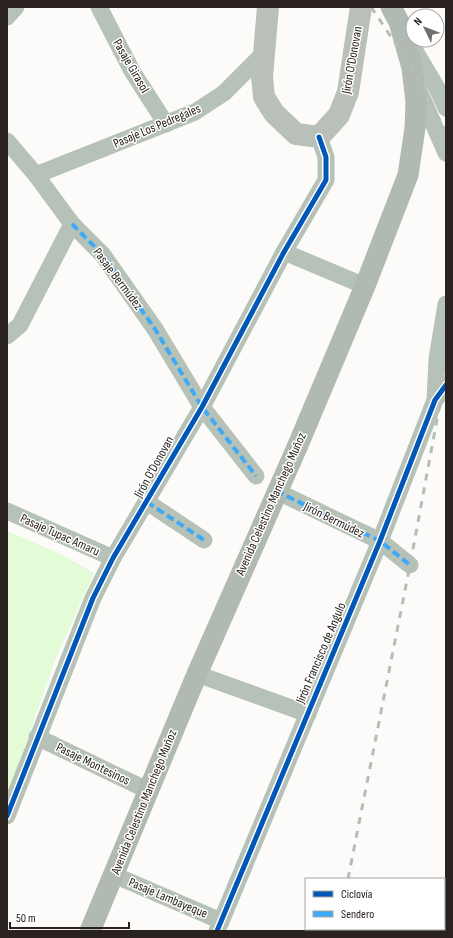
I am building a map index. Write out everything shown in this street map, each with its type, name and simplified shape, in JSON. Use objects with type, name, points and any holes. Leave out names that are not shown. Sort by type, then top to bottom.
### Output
[{"type":"highway","points":[[268,7],[262,77],[264,97],[274,113],[296,134],[319,137]]},
{"type":"highway","name":"Jirón O'Donovan","points":[[319,137],[340,115],[348,92],[361,7]]},
{"type":"main road","name":"Avenida Celestino Manchego Muñoz","points":[[90,931],[196,674],[298,445],[365,286],[408,175],[415,128],[416,102],[412,73],[395,14]]},
{"type":"street","points":[[7,17],[16,7]]},
{"type":"street","name":"Pasaje Girasol","points":[[99,7],[132,71],[166,124]]},
{"type":"street","points":[[395,14],[437,88],[446,108]]},
{"type":"street","name":"Pasaje Los Pedregales","points":[[36,175],[195,112],[224,93],[264,53]]},
{"type":"street","points":[[412,73],[446,153]]},
{"type":"street","name":"Jirón O'Donovan","points":[[7,816],[92,598],[113,558],[202,407],[284,252],[326,180],[326,157],[319,137]]},
{"type":"street","name":"Pasaje Bermúdez","points":[[8,144],[36,175],[72,224],[104,255],[155,329],[202,407]]},
{"type":"street","points":[[7,336],[20,326],[72,224]]},
{"type":"street","points":[[284,252],[365,286]]},
{"type":"street","points":[[435,400],[437,359],[446,304]]},
{"type":"street","name":"Jirón Francisco de Angulo","points":[[219,926],[380,541],[435,400],[446,385]]},
{"type":"street","points":[[202,407],[256,476]]},
{"type":"street","name":"Jirón Bermúdez","points":[[276,492],[380,541],[410,565]]},
{"type":"street","points":[[147,502],[204,540]]},
{"type":"street","name":"Pasaje Tupac Amaru","points":[[7,511],[113,558]]},
{"type":"street","points":[[196,674],[308,714]]},
{"type":"street","name":"Pasaje Montesinos","points":[[37,737],[148,791]]},
{"type":"street","name":"Pasaje Lambayeque","points":[[114,875],[219,926]]},
{"type":"green space","points":[[7,531],[61,554],[94,573],[56,658],[7,796]]},
{"type":"railway","points":[[371,7],[412,68],[446,132]]},
{"type":"railway","points":[[348,878],[410,565],[446,371]]},
{"type":"marked path","points":[[72,224],[103,255],[155,329],[202,407],[256,476]]},
{"type":"marked path","points":[[276,491],[380,541],[410,565]]},
{"type":"marked path","points":[[147,502],[204,540]]},
{"type":"cycle path","points":[[7,816],[93,598],[113,558],[202,407],[284,252],[326,180],[326,157],[319,137]]},
{"type":"cycle path","points":[[217,931],[380,541],[435,400],[446,385]]}]
